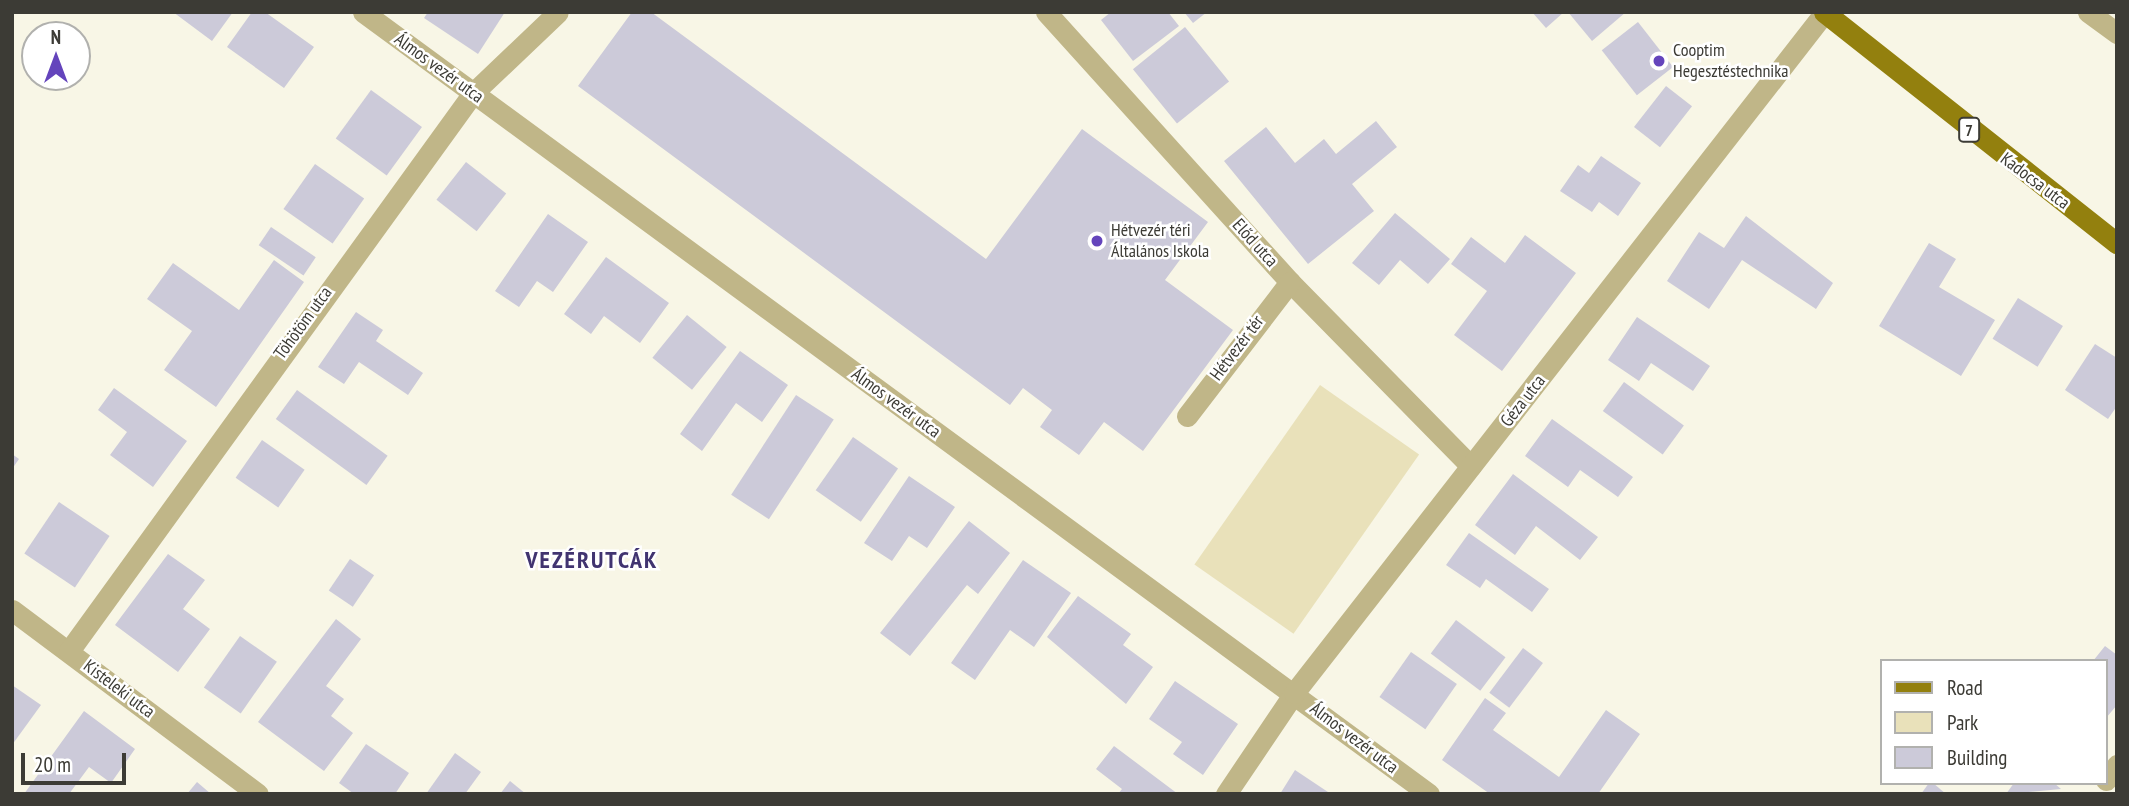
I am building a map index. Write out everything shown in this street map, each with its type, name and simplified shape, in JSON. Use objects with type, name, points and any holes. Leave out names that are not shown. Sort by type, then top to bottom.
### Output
[{"type":"main road","name":"Kadocsa utca","points":[[1825,13],[2117,243]]},
{"type":"street","name":"Álmos vezér utca","points":[[363,12],[1429,794]]},
{"type":"street","name":"Töhötöm utca","points":[[69,651],[473,93],[558,12]]},
{"type":"street","name":"Előd utca","points":[[1046,12],[1290,282],[1471,466]]},
{"type":"street","points":[[2088,12],[2117,33]]},
{"type":"street","name":"Géza utca","points":[[1226,794],[1294,693],[1825,13]]},
{"type":"street","name":"Hétvezér tér","points":[[1187,416],[1290,282]]},
{"type":"street","name":"Kisteleki utca","points":[[12,610],[258,794]]},
{"type":"green space","points":[[1320,385],[1419,454],[1294,634],[1194,564]]},
{"type":"building","points":[[173,12],[233,12],[212,41]]},
{"type":"building","points":[[252,12],[265,12],[314,47],[284,88],[227,47]]},
{"type":"building","points":[[428,12],[505,12],[478,54],[424,18]]},
{"type":"building","name":"Hétvezér téri Általános Iskola","points":[[632,12],[651,12],[986,259],[1082,129],[1208,222],[1165,280],[1233,330],[1143,451],[1104,422],[1079,455],[1040,427],[1052,410],[1023,388],[1010,405],[578,86]]},
{"type":"building","points":[[1111,12],[1168,12],[1179,26],[1133,61],[1101,20]]},
{"type":"building","points":[[1184,12],[1207,12],[1193,23]]},
{"type":"building","points":[[1532,12],[1564,12],[1546,28]]},
{"type":"building","points":[[1568,12],[1626,12],[1592,41]]},
{"type":"building","points":[[1638,22],[1673,67],[1637,95],[1602,50]]},
{"type":"building","points":[[1185,27],[1229,81],[1177,124],[1133,69]]},
{"type":"building","points":[[1666,86],[1692,106],[1660,147],[1634,127]]},
{"type":"building","points":[[371,90],[422,127],[387,176],[336,139]]},
{"type":"building","points":[[1376,121],[1397,147],[1352,184],[1374,211],[1308,264],[1224,161],[1266,127],[1295,163],[1324,139],[1336,154]]},
{"type":"building","points":[[1601,156],[1641,183],[1618,216],[1599,202],[1592,212],[1560,191],[1578,165],[1589,173]]},
{"type":"building","points":[[466,162],[506,193],[477,231],[436,200]]},
{"type":"building","points":[[315,164],[364,198],[333,243],[283,209]]},
{"type":"building","points":[[1395,213],[1450,259],[1428,284],[1400,260],[1379,285],[1352,263]]},
{"type":"building","points":[[548,214],[588,242],[553,292],[537,281],[519,307],[495,291]]},
{"type":"building","points":[[1746,216],[1833,283],[1816,309],[1742,260],[1709,309],[1667,281],[1699,232],[1724,248]]},
{"type":"building","points":[[271,227],[316,257],[303,275],[259,245]]},
{"type":"building","points":[[1525,235],[1576,273],[1502,371],[1454,335],[1487,291],[1451,264],[1471,237],[1505,263]]},
{"type":"building","points":[[1929,243],[1956,259],[1939,287],[1995,320],[1961,376],[1879,326]]},
{"type":"building","points":[[606,257],[669,303],[640,343],[604,316],[591,334],[564,314]]},
{"type":"building","points":[[274,260],[304,282],[216,407],[164,370],[192,331],[147,299],[173,263],[239,310]]},
{"type":"building","points":[[2018,298],[2063,326],[2038,367],[1993,339]]},
{"type":"building","points":[[356,312],[383,330],[376,341],[423,373],[408,395],[359,362],[344,384],[318,367]]},
{"type":"building","points":[[687,315],[727,347],[692,390],[652,358]]},
{"type":"building","points":[[1637,317],[1710,366],[1693,391],[1651,363],[1639,381],[1608,360]]},
{"type":"building","points":[[2095,344],[2117,358],[2117,406],[2108,419],[2065,390]]},
{"type":"building","points":[[740,351],[788,385],[762,422],[736,403],[702,451],[680,434]]},
{"type":"building","points":[[1624,382],[1684,425],[1663,455],[1603,411]]},
{"type":"building","points":[[114,388],[187,441],[153,487],[110,455],[127,432],[98,410]]},
{"type":"building","points":[[297,390],[388,456],[366,485],[276,419]]},
{"type":"building","points":[[796,395],[834,420],[769,519],[731,495]]},
{"type":"building","points":[[1552,419],[1633,477],[1618,497],[1580,470],[1568,487],[1525,456]]},
{"type":"building","points":[[853,437],[898,469],[861,522],[816,490]]},
{"type":"building","points":[[262,440],[305,470],[278,508],[236,478]]},
{"type":"building","points":[[12,454],[19,459],[12,469]]},
{"type":"building","points":[[1513,474],[1598,537],[1580,560],[1536,526],[1515,555],[1475,525]]},
{"type":"building","points":[[909,476],[955,507],[927,548],[909,536],[892,561],[864,543]]},
{"type":"building","points":[[59,502],[110,536],[75,588],[24,553]]},
{"type":"building","points":[[969,521],[1010,553],[978,594],[967,585],[910,656],[880,633]]},
{"type":"building","points":[[1469,533],[1549,589],[1532,612],[1486,579],[1480,588],[1446,565]]},
{"type":"building","points":[[168,554],[205,580],[183,609],[210,629],[178,672],[115,625]]},
{"type":"building","points":[[350,559],[374,575],[353,607],[329,591]]},
{"type":"building","points":[[1023,560],[1071,593],[1034,647],[1010,630],[975,680],[951,663]]},
{"type":"building","points":[[1078,596],[1131,634],[1123,645],[1153,667],[1126,704],[1047,637]]},
{"type":"building","points":[[336,619],[361,639],[326,686],[344,699],[331,716],[353,733],[324,771],[258,722]]},
{"type":"building","points":[[1456,620],[1506,657],[1480,691],[1431,654]]},
{"type":"building","points":[[240,636],[277,662],[241,713],[204,688]]},
{"type":"building","points":[[2105,646],[2117,655],[2117,705],[2108,716],[2108,659],[2095,659]]},
{"type":"building","points":[[1523,648],[1543,663],[1509,708],[1489,693]]},
{"type":"building","points":[[1411,652],[1457,684],[1425,729],[1379,697]]},
{"type":"building","points":[[1175,681],[1238,724],[1203,775],[1173,754],[1182,742],[1149,719]]},
{"type":"building","points":[[12,685],[41,705],[12,745]]},
{"type":"building","points":[[1485,698],[1506,713],[1493,730],[1559,777],[1606,710],[1640,734],[1598,794],[1490,794],[1442,760]]},
{"type":"building","points":[[84,711],[135,749],[111,783],[89,767],[69,794],[24,794]]},
{"type":"building","points":[[366,744],[409,773],[395,794],[354,794],[339,783]]},
{"type":"building","points":[[1114,746],[1178,794],[1118,794],[1122,789],[1096,769]]},
{"type":"building","points":[[455,753],[481,772],[465,794],[426,794]]},
{"type":"building","points":[[1295,770],[1331,794],[1280,794]]},
{"type":"building","points":[[510,781],[526,794],[500,794]]},
{"type":"building","points":[[197,782],[211,794],[187,794]]},
{"type":"building","points":[[1928,785],[1935,785],[1946,794],[1921,794]]},
{"type":"building","points":[[2013,785],[2056,785],[2061,789],[2006,794]]},
{"type":"place","name":"Cooptim Hegesztéstechnika","points":[[1659,61]]},
{"type":"place","name":"Hétvezér téri Általános Iskola","points":[[1097,241]]},
{"type":"district","name":"VEZÉRUTCÁK","points":[[592,560]]}]
